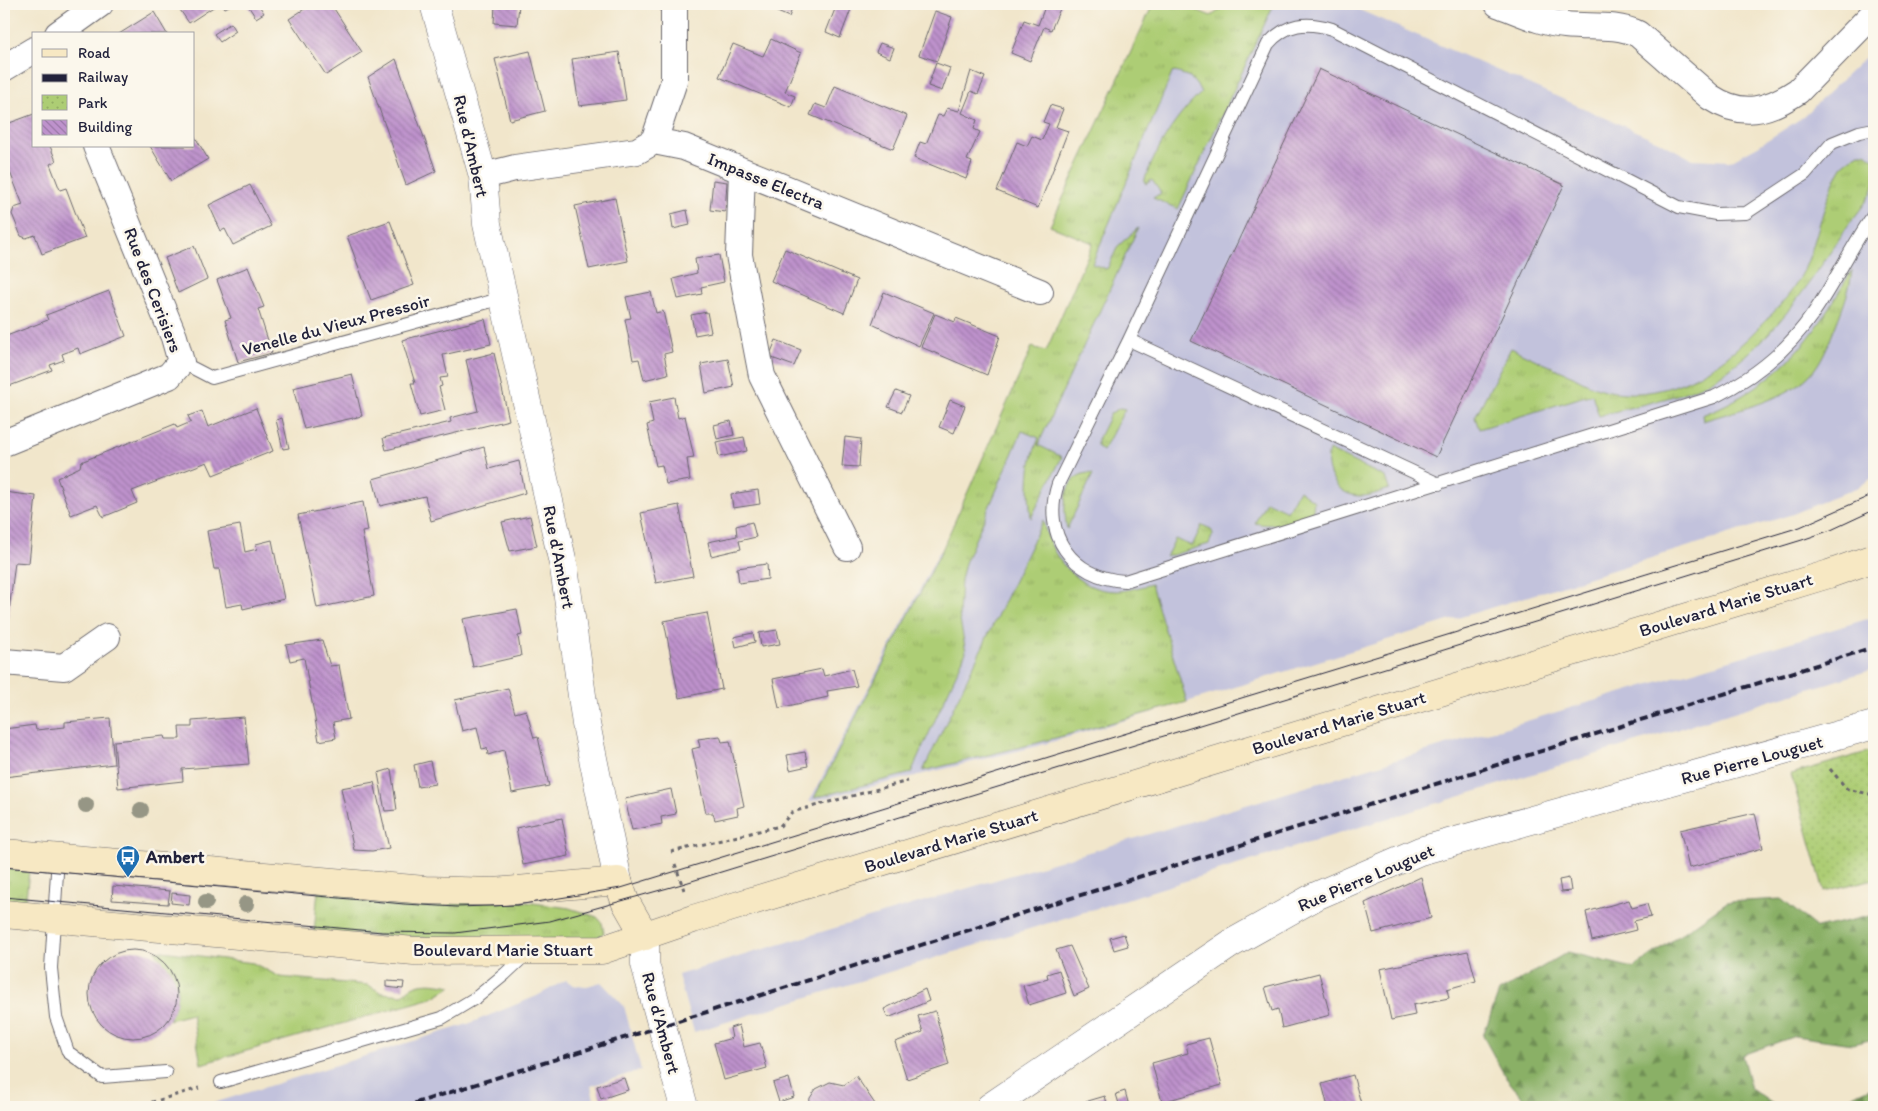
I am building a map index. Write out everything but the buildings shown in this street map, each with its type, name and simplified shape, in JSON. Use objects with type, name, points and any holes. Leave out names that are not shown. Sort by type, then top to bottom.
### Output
[{"type":"main road","name":"Boulevard Marie Stuart","points":[[4,914],[53,920],[414,951],[602,950],[703,916],[1829,574],[1874,558]]},
{"type":"main road","points":[[4,853],[425,890],[494,892],[618,881]]},
{"type":"main road","name":"Rue d'Ambert","points":[[618,881],[625,901],[646,936]]},
{"type":"street","points":[[61,32],[100,4]]},
{"type":"street","name":"Rue d'Ambert","points":[[434,4],[482,176],[487,224],[564,568],[586,724],[618,881]]},
{"type":"street","points":[[482,176],[515,168],[637,151],[654,141],[674,81],[674,4]]},
{"type":"street","points":[[1498,4],[1539,20],[1564,25],[1626,28],[1638,34],[1710,97],[1723,106],[1737,110],[1768,106],[1798,91],[1874,13]]},
{"type":"street","points":[[4,68],[32,51]]},
{"type":"street","name":"Impasse Electra","points":[[654,141],[684,147],[1040,292]]},
{"type":"street","name":"Rue des Cerisiers","points":[[4,443],[169,376],[180,362],[174,337],[97,148]]},
{"type":"street","points":[[742,171],[739,255],[762,376],[847,547]]},
{"type":"street","points":[[4,662],[64,667],[107,637]]},
{"type":"street","name":"Rue Pierre Louguet","points":[[990,1107],[1232,943],[1316,896],[1420,851],[1874,725]]},
{"type":"street","name":"Rue d'Ambert","points":[[646,936],[645,964],[684,1107]]},
{"type":"lane","points":[[1874,128],[1832,143],[1805,174],[1746,213],[1716,214],[1679,207],[1332,29],[1317,24],[1302,24],[1288,27],[1275,35],[1268,44],[1054,496],[1054,520],[1064,548],[1081,568],[1107,580],[1124,580],[1140,577],[1691,406],[1735,387],[1757,373],[1777,355],[1813,315],[1874,214]]},
{"type":"lane","name":"Venelle du Vieux Pressoir","points":[[180,362],[212,378],[503,298]]},
{"type":"lane","points":[[1129,340],[1439,484]]},
{"type":"lane","points":[[58,857],[50,968],[56,1018],[68,1052],[102,1077],[166,1072]]},
{"type":"lane","points":[[221,1082],[442,1018],[477,998],[521,959],[522,950]]},
{"type":"path","points":[[1811,744],[1847,789],[1874,795]]},
{"type":"path","points":[[671,852],[780,826],[792,812],[908,781]]},
{"type":"path","points":[[675,864],[685,893]]},
{"type":"path","points":[[136,1107],[221,1082]]},
{"type":"shaded area","points":[[1153,4],[1181,4],[1211,16],[1229,4],[1346,4],[1658,141],[1692,159],[1730,161],[1758,146],[1803,117],[1874,49],[1874,477],[1858,487],[1793,514],[1187,702],[1038,746],[809,802],[938,554],[942,550],[1032,347],[1046,351],[1093,243],[1050,226]]},
{"type":"shaded area","points":[[1874,617],[1874,669],[694,1032],[678,975]]},
{"type":"shaded area","points":[[566,980],[573,985],[584,987],[601,982],[624,1006],[641,1070],[591,1086],[594,1099],[570,1107],[201,1107],[468,1024],[537,996]]},
{"type":"green space","points":[[1153,4],[1181,4],[1211,16],[1229,4],[1274,4],[1178,209],[1153,198],[1161,193],[1152,180],[1146,184],[1144,181],[1155,155],[1168,133],[1202,92],[1190,77],[1173,71],[1092,264],[1107,269],[1118,246],[1138,228],[1038,445],[1062,457],[1031,518],[1029,497],[1030,467],[1039,438],[1022,431],[965,563],[961,580],[959,615],[966,652],[911,773],[814,798],[942,550],[1032,347],[1046,351],[1093,243],[1050,226]]},
{"type":"green space","points":[[1859,153],[1866,153],[1874,159],[1875,183],[1870,195],[1786,313],[1749,353],[1728,370],[1705,384],[1680,394],[1599,416],[1592,394],[1479,429],[1475,417],[1511,348],[1596,387],[1625,393],[1645,393],[1683,383],[1718,363],[1749,337],[1780,306],[1793,289],[1809,258],[1837,175],[1844,164]]},
{"type":"green space","points":[[1852,270],[1846,298],[1824,354],[1814,370],[1792,389],[1778,396],[1747,408],[1703,421],[1702,415],[1734,400],[1764,381],[1802,346],[1829,310]]},
{"type":"green space","points":[[1120,408],[1125,409],[1103,451],[1097,446],[1097,441],[1111,413]]},
{"type":"green space","points":[[1329,450],[1385,477],[1389,489],[1365,496],[1345,492],[1334,482],[1330,474],[1328,467]]},
{"type":"green space","points":[[1093,474],[1067,529],[1065,503],[1069,487],[1079,475]]},
{"type":"green space","points":[[1299,490],[1314,501],[1313,511],[1285,523],[1270,525],[1255,523],[1266,501],[1287,511]]},
{"type":"green space","points":[[1043,520],[1052,546],[1059,558],[1077,578],[1089,585],[1116,591],[1129,590],[1151,584],[1187,702],[1037,743],[923,771]]},
{"type":"green space","points":[[1202,525],[1211,529],[1213,534],[1209,544],[1166,557],[1175,539],[1192,546]]},
{"type":"green space","points":[[1874,750],[1874,879],[1824,891],[1791,774]]},
{"type":"green space","points":[[4,861],[30,863],[25,906],[4,904]]},
{"type":"green space","points":[[318,889],[511,900],[569,908],[597,917],[602,923],[604,933],[596,938],[529,942],[314,933]]},
{"type":"green space","points":[[1781,899],[1817,928],[1874,915],[1874,1039],[1852,1044],[1795,1036],[1742,1055],[1751,1089],[1777,1107],[1522,1107],[1522,1097],[1506,1078],[1483,1036],[1499,992],[1568,952],[1633,968],[1727,902]]},
{"type":"green space","points":[[155,950],[253,963],[280,977],[368,985],[382,993],[403,995],[413,986],[425,983],[452,986],[432,998],[201,1064],[192,1014],[169,1020],[175,1006],[177,985],[172,972]]},
{"type":"green space","points":[[1874,1086],[1874,1107],[1826,1107]]},
{"type":"tram line","points":[[4,867],[404,904],[457,907],[517,905],[621,888],[1800,527],[1874,494]]},
{"type":"tram line","points":[[4,897],[382,932],[455,933],[550,921],[682,884],[1802,540],[1831,530],[1874,510]]},
{"type":"railway","points":[[403,1107],[1874,647]]},
{"type":"place","name":"Ambert","points":[[128,878]]}]
